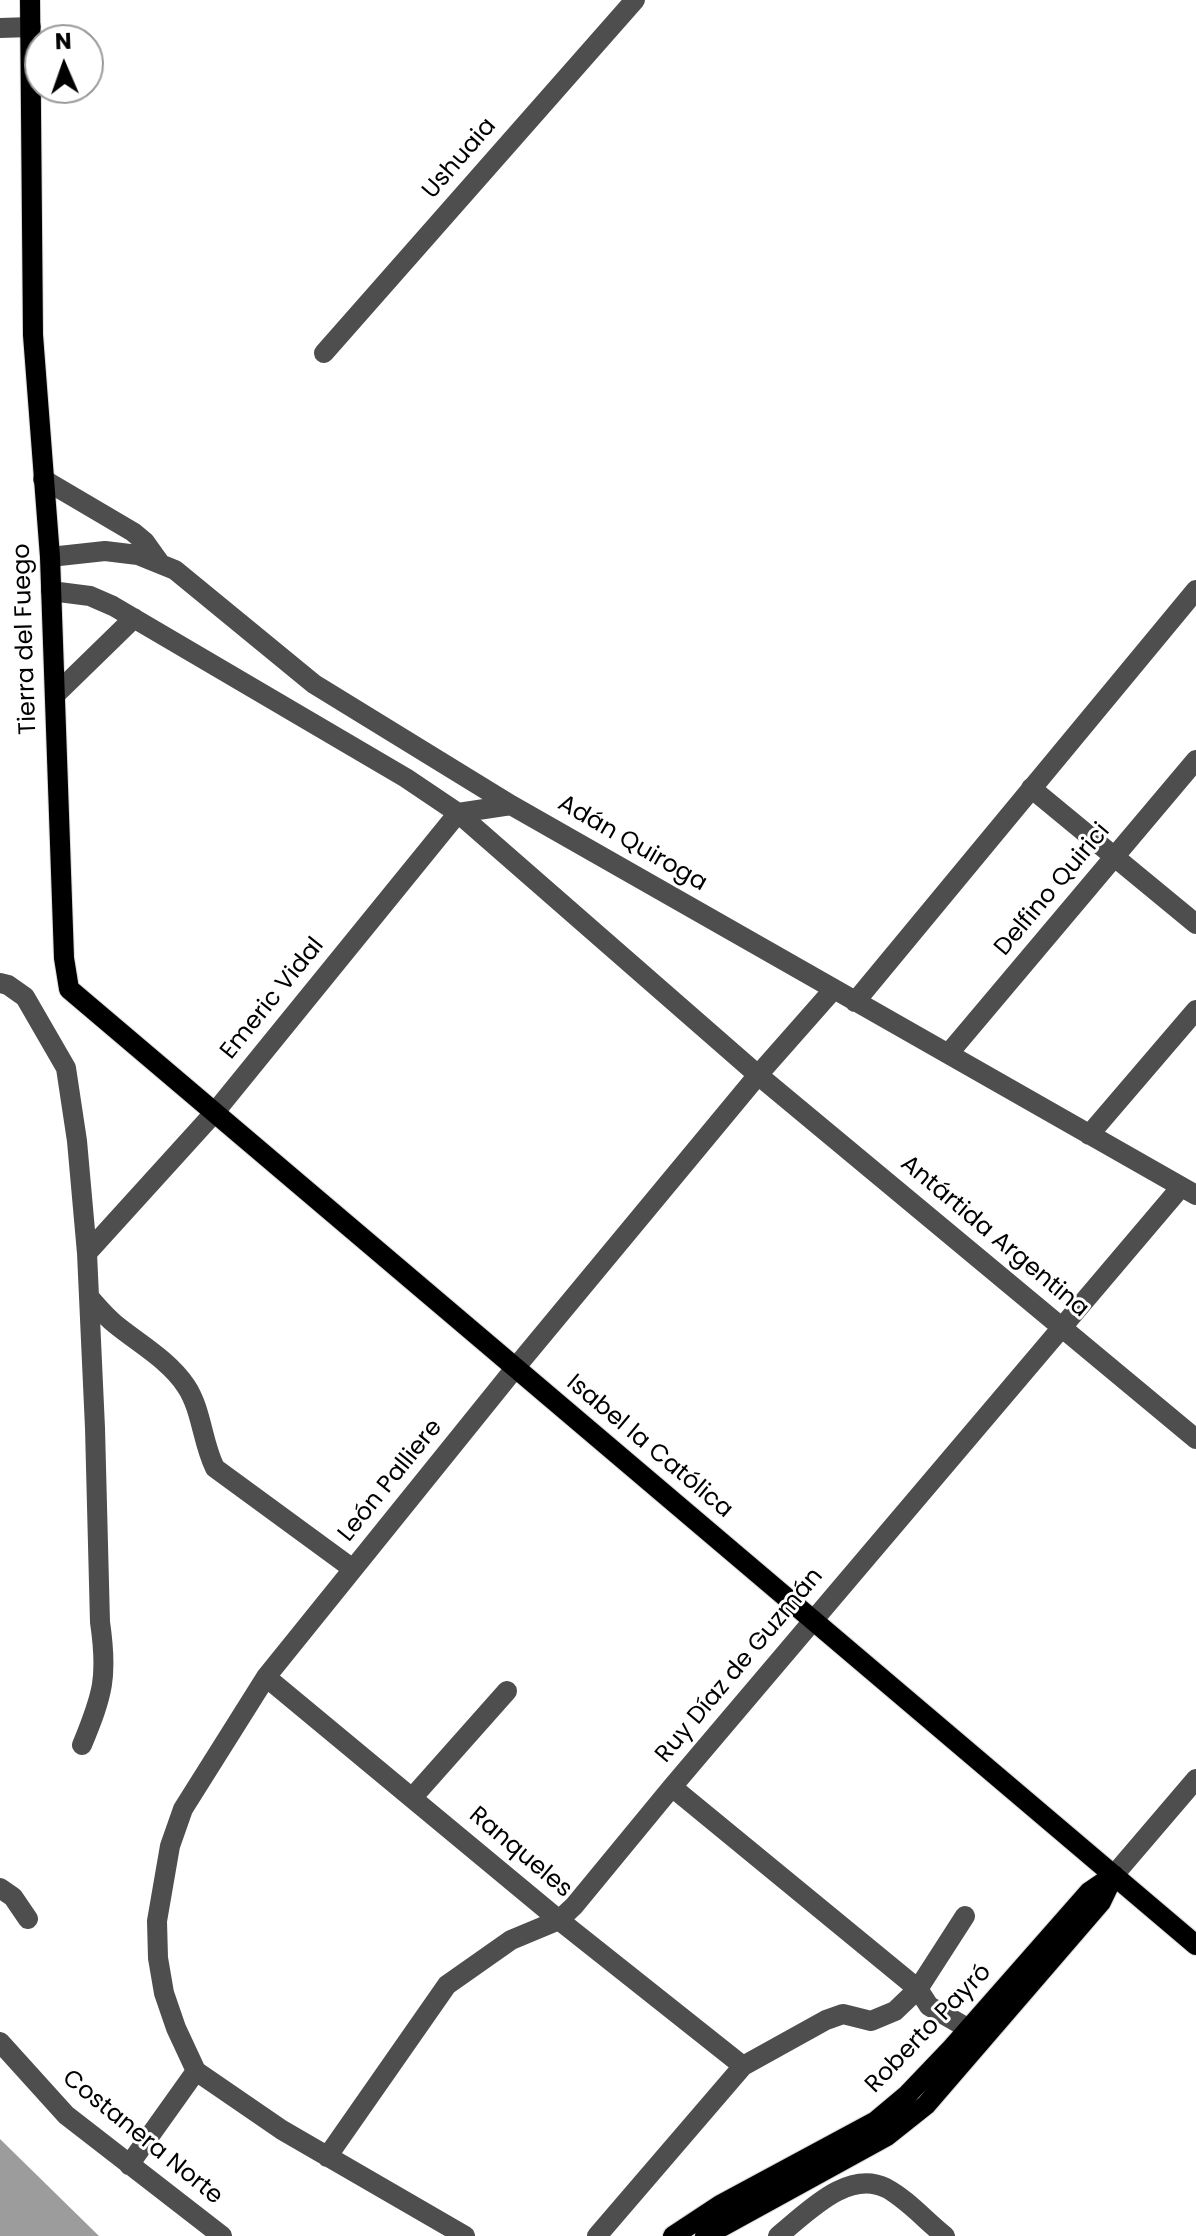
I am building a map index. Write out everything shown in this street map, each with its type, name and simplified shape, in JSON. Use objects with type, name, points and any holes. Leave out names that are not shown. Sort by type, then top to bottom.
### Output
[{"type":"main road","name":"Tierra del Fuego","points":[[30,0],[31,24]]},
{"type":"main road","name":"Tierra del Fuego","points":[[32,104],[33,335],[50,557],[64,958],[69,989]]},
{"type":"main road","name":"Isabel la Católica","points":[[69,989],[1196,1945]]},
{"type":"main road","name":"Roberto Payró","points":[[673,2236],[720,2205],[876,2121],[907,2095],[969,2029],[1089,1892],[1114,1875]]},
{"type":"main road","name":"Roberto Payró","points":[[705,2236],[887,2136],[926,2105],[1101,1902],[1114,1875]]},
{"type":"street","name":"Ushuaia","points":[[324,353],[635,0]]},
{"type":"street","points":[[0,28],[24,27]]},
{"type":"street","points":[[43,479],[133,532],[145,542],[160,563]]},
{"type":"street","name":"Adán Quiroga","points":[[50,557],[105,551],[138,555],[175,570],[314,684],[511,805],[1188,1191]]},
{"type":"street","points":[[855,1002],[1196,590]]},
{"type":"street","points":[[51,591],[90,596],[134,618],[458,813],[758,1075]]},
{"type":"street","points":[[55,695],[134,618]]},
{"type":"street","points":[[352,747],[362,713]]},
{"type":"street","name":"Delfino Quirici","points":[[949,1053],[1196,760]]},
{"type":"street","points":[[1031,788],[1196,924]]},
{"type":"street","points":[[458,813],[511,805]]},
{"type":"street","name":"Emeric Vidal","points":[[87,1253],[215,1112],[458,813]]},
{"type":"street","points":[[0,983],[25,997],[66,1068],[77,1141],[87,1253],[100,1622],[104,1650],[101,1700],[82,1745]]},
{"type":"street","name":"León Palliere","points":[[196,2071],[164,1993],[158,1958],[157,1921],[163,1880],[170,1846],[183,1809],[266,1677],[516,1367],[758,1075],[833,990]]},
{"type":"street","points":[[1089,1135],[1196,1010]]},
{"type":"street","name":"Antártida Argentina","points":[[758,1075],[1196,1439]]},
{"type":"street","name":"Ruy Díaz de Guzmán","points":[[327,2157],[447,1985],[511,1940],[559,1920],[574,1906],[1062,1327],[1188,1191]]},
{"type":"street","points":[[89,1297],[111,1321],[170,1367],[185,1384],[215,1468],[353,1569]]},
{"type":"street","name":"Ranqueles","points":[[266,1677],[559,1920],[743,2066]]},
{"type":"street","points":[[412,1798],[507,1691]]},
{"type":"street","name":"Roberto Payró","points":[[1114,1875],[1196,1779]]},
{"type":"street","points":[[672,1787],[918,1989],[929,2006],[969,2029]]},
{"type":"street","points":[[0,1888],[13,1897],[28,1919]]},
{"type":"street","points":[[597,2236],[743,2066],[826,2020],[843,2014],[871,2021],[895,2011],[918,1989],[965,1916]]},
{"type":"street","name":"Costanera Norte","points":[[0,2042],[66,2115],[222,2236]]},
{"type":"street","points":[[129,2165],[196,2071],[282,2130],[465,2236]]},
{"type":"street","points":[[778,2236],[817,2205],[852,2183],[870,2182],[889,2189],[945,2236]]},
{"type":"shaded area","points":[[0,2139],[99,2236],[0,2236]]}]
